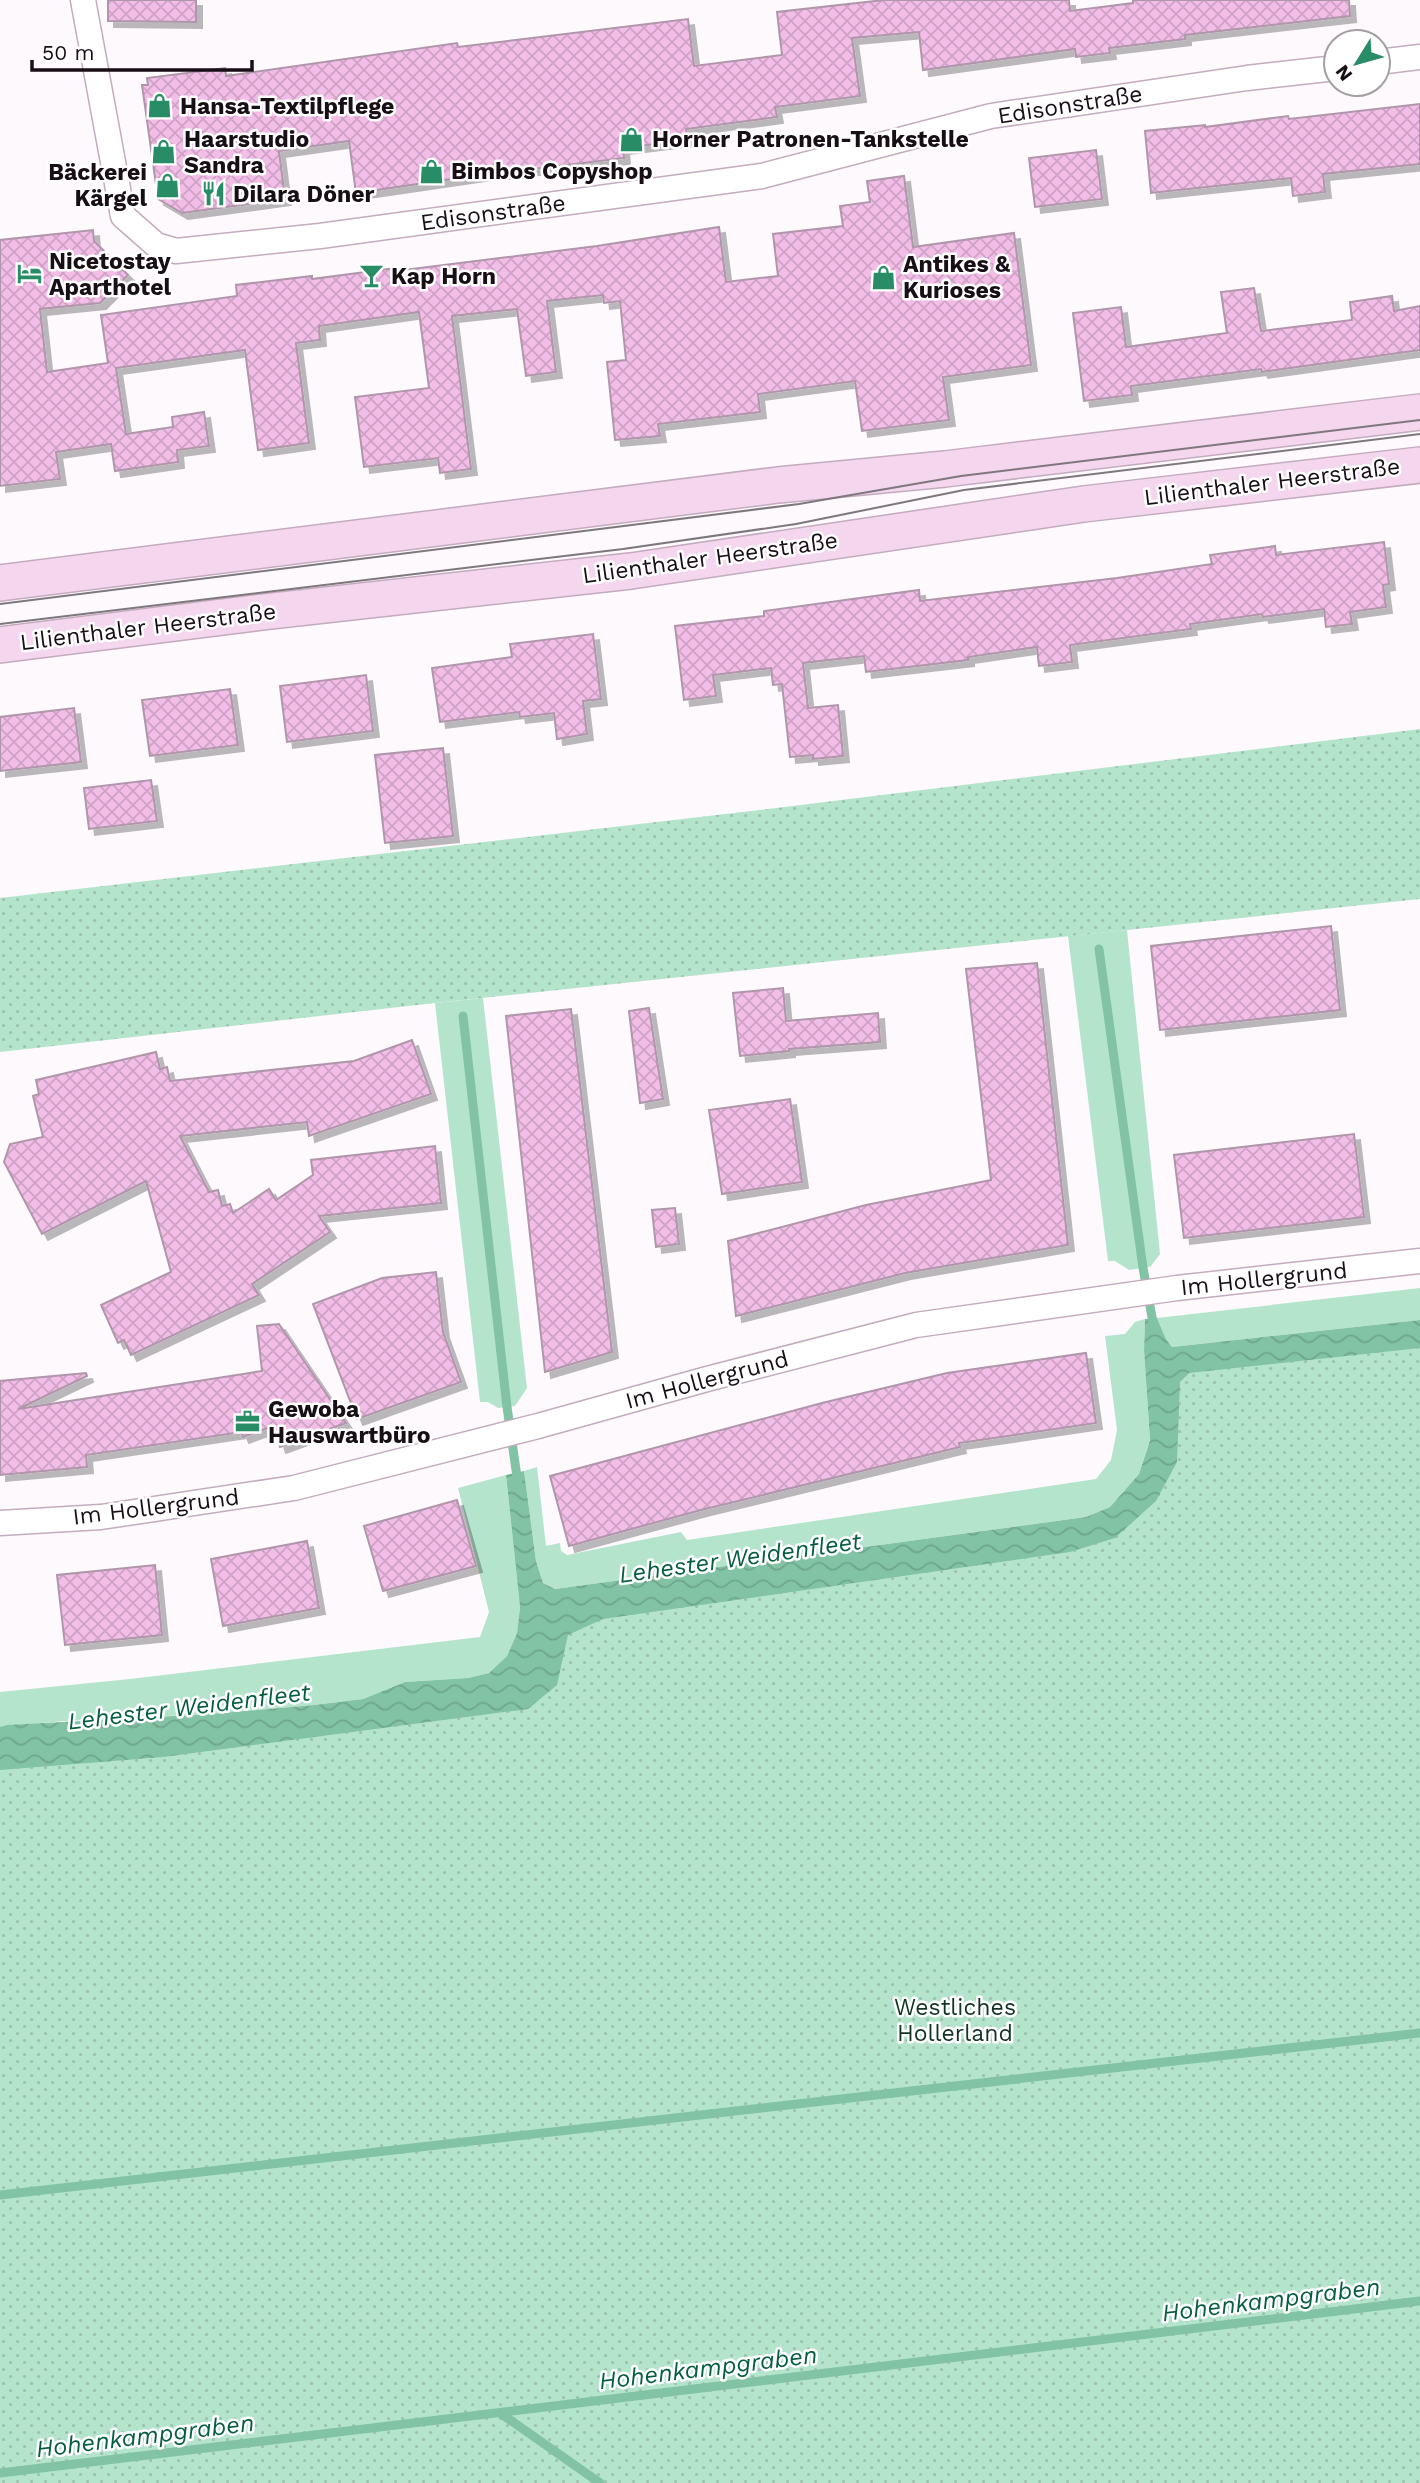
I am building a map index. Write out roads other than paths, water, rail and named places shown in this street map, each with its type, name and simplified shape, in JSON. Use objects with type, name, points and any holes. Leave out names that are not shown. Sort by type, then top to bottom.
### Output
[{"type":"main road","points":[[0,583],[778,485],[945,469],[1420,412]]},
{"type":"main road","name":"Lilienthaler Heerstraße","points":[[0,645],[263,612],[631,571],[1084,504],[1420,465]]},
{"type":"street","name":"Edisonstraße","points":[[83,0],[123,216],[156,246],[176,251],[332,235],[762,176],[991,116],[1322,70]]},
{"type":"street","points":[[1392,60],[1420,57]]},
{"type":"street","name":"Im Hollergrund","points":[[0,1523],[101,1517],[294,1488],[916,1325],[1161,1291],[1420,1261]]},
{"type":"water","points":[[1157,1318],[1172,1347],[1420,1320],[1420,1348],[1189,1373],[1180,1382],[1177,1462],[1156,1501],[1115,1538],[1070,1552],[603,1619],[568,1635],[557,1685],[528,1709],[163,1757],[0,1770],[0,1727],[7,1725],[210,1714],[314,1705],[363,1699],[405,1682],[468,1678],[489,1673],[507,1656],[517,1633],[520,1607],[506,1475],[524,1471],[536,1561],[543,1583],[555,1589],[1086,1517],[1110,1507],[1139,1474],[1150,1440],[1144,1350],[1145,1319]]},
{"type":"waterway","points":[[1099,949],[1143,1268],[1154,1328]]},
{"type":"waterway","points":[[463,1016],[518,1484]]},
{"type":"waterway","points":[[0,2195],[1420,2033]]},
{"type":"waterway","name":"Hohenkampgraben","points":[[0,2473],[1420,2301]]},
{"type":"waterway","points":[[500,2413],[600,2483]]},
{"type":"tram line","points":[[0,604],[799,504],[961,476],[1420,420]]},
{"type":"tram line","points":[[0,624],[623,549],[796,524],[964,490],[1420,434]]},
{"type":"place","name":"Hansa-Textilpflege","points":[[160,106]]},
{"type":"place","name":"Horner Patronen-Tankstelle","points":[[632,139]]},
{"type":"place","name":"Haarstudio Sandra","points":[[164,152]]},
{"type":"place","name":"Bimbos Copyshop","points":[[431,171]]},
{"type":"place","name":"Bäckerei Kärgel","points":[[167,185]]},
{"type":"place","name":"Dilara Döner","points":[[213,194]]},
{"type":"place","name":"Nicetostay Aparthotel","points":[[29,274]]},
{"type":"place","name":"Kap Horn","points":[[371,276]]},
{"type":"place","name":"Antikes & Kurioses","points":[[883,277]]},
{"type":"place","name":"Gewoba Hauswartbüro","points":[[248,1422]]},
{"type":"water label","name":"Lehester Weidenfleet","points":[[740,1558]]},
{"type":"water label","name":"Lehester Weidenfleet","points":[[189,1707]]},
{"type":"park label","name":"Westliches Hollerland","points":[[955,2020]]}]
